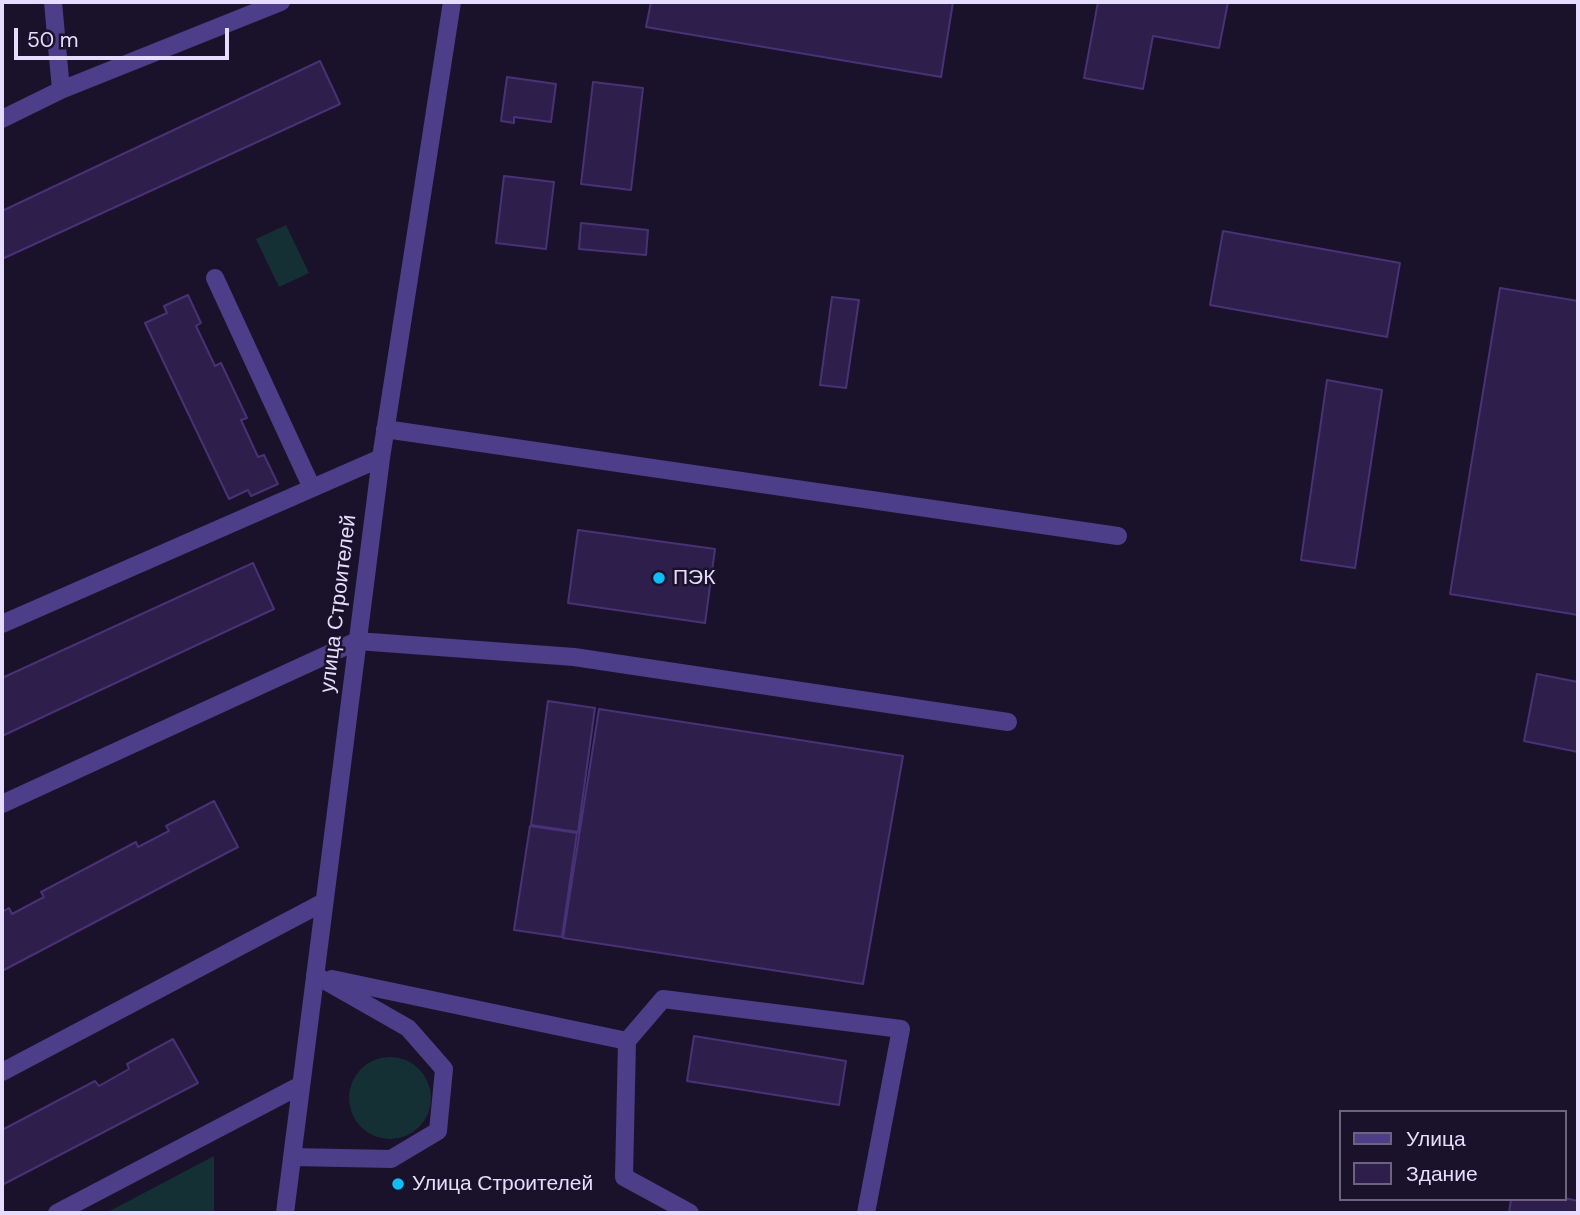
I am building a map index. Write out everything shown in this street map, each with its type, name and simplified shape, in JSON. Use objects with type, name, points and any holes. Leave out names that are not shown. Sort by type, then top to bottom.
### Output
[{"type":"street","points":[[53,2],[61,90]]},
{"type":"street","points":[[2,119],[61,90],[281,2]]},
{"type":"street","name":"улица Строителей","points":[[285,1213],[381,458],[452,2]]},
{"type":"street","points":[[215,278],[312,488]]},
{"type":"street","points":[[385,429],[1118,536]]},
{"type":"street","points":[[2,624],[381,458]]},
{"type":"street","points":[[2,804],[358,641],[574,657],[1008,722]]},
{"type":"street","points":[[2,1072],[324,902]]},
{"type":"street","points":[[315,975],[627,1041]]},
{"type":"street","points":[[292,1157],[391,1159],[438,1131],[444,1069],[408,1028],[315,975]]},
{"type":"street","points":[[690,1213],[624,1177],[627,1041],[663,999],[901,1029],[866,1213]]},
{"type":"street","points":[[57,1213],[301,1085]]},
{"type":"green space","points":[[286,225],[309,273],[279,287],[256,239]]},
{"type":"green space","points":[[390,1057],[406,1060],[419,1069],[428,1082],[431,1098],[428,1114],[419,1127],[406,1136],[390,1139],[374,1136],[361,1127],[352,1114],[349,1098],[352,1082],[361,1069],[374,1060]]},
{"type":"green space","points":[[214,1156],[214,1213],[106,1213]]},
{"type":"building","points":[[651,2],[953,2],[941,77],[646,27]]},
{"type":"building","points":[[1098,2],[1228,2],[1219,48],[1153,36],[1143,89],[1084,78]]},
{"type":"building","points":[[320,61],[340,104],[2,259],[2,211]]},
{"type":"building","points":[[507,77],[556,84],[551,122],[514,117],[514,123],[501,121]]},
{"type":"building","points":[[593,82],[643,88],[631,190],[581,184]]},
{"type":"building","points":[[504,176],[554,182],[546,249],[496,243]]},
{"type":"building","points":[[581,223],[648,230],[646,255],[579,249]]},
{"type":"building","points":[[1223,231],[1400,263],[1387,337],[1210,305]]},
{"type":"building","points":[[1500,288],[1578,301],[1578,615],[1450,594]]},
{"type":"building","points":[[188,295],[201,323],[196,326],[215,366],[221,363],[247,418],[241,420],[258,457],[264,455],[278,484],[251,496],[248,490],[229,499],[145,323],[167,313],[164,306]]},
{"type":"building","points":[[832,297],[859,300],[846,388],[820,385]]},
{"type":"building","points":[[1327,380],[1382,390],[1355,568],[1301,560]]},
{"type":"building","points":[[578,530],[715,549],[705,623],[568,603]]},
{"type":"building","points":[[253,563],[274,609],[2,736],[2,678]]},
{"type":"building","points":[[1537,674],[1578,682],[1578,752],[1524,741]]},
{"type":"building","points":[[548,701],[595,708],[578,832],[531,825]]},
{"type":"building","points":[[599,709],[903,756],[863,984],[563,938]]},
{"type":"building","points":[[214,801],[238,847],[2,971],[2,912],[9,908],[12,914],[44,897],[41,892],[136,842],[138,847],[169,831],[166,826]]},
{"type":"building","points":[[530,826],[577,833],[562,937],[514,930]]},
{"type":"building","points":[[694,1036],[846,1061],[839,1105],[687,1081]]},
{"type":"building","points":[[173,1039],[198,1083],[2,1185],[2,1130],[95,1081],[99,1086],[129,1069],[127,1064]]},
{"type":"building","points":[[1566,1198],[1578,1201],[1578,1213],[1509,1213],[1511,1201],[1566,1201]]},
{"type":"place","name":"ПЭК","points":[[659,578]]},
{"type":"place","name":"Улица Строителей","points":[[398,1184]]}]
